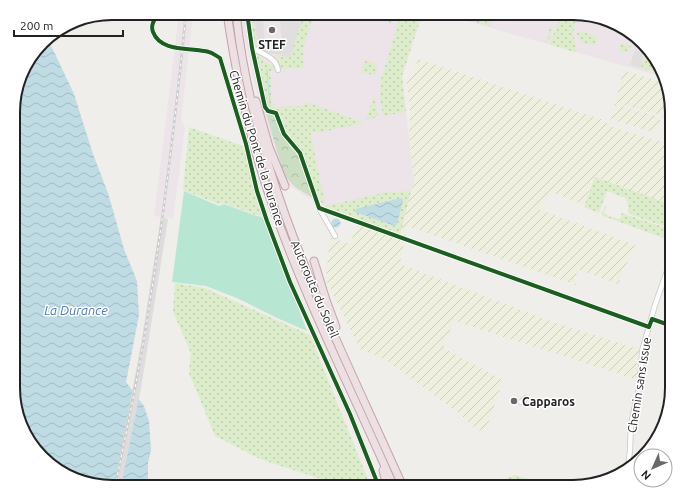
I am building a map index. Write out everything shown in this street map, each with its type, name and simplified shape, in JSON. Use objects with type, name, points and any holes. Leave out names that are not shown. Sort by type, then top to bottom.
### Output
[{"type":"highway","name":"Autoroute du Soleil","points":[[228,20],[235,63],[244,104],[269,195],[290,253],[310,300],[391,480]]},
{"type":"highway","name":"Autoroute du Soleil","points":[[237,20],[252,104],[278,194],[315,292],[400,480]]},
{"type":"highway","points":[[237,23],[269,147],[285,186]]},
{"type":"highway","points":[[314,261],[326,300],[352,372]]},
{"type":"highway","points":[[378,450],[385,480]]},
{"type":"street","name":"Chemin du Pont de la Durance","points":[[155,20],[152,26],[155,36],[162,43],[174,47],[211,52],[220,58],[246,144],[257,191],[290,282],[350,414],[376,480]]},
{"type":"street","points":[[249,20],[252,48],[266,110],[276,113],[284,134],[300,153],[320,208],[335,236]]},
{"type":"street","points":[[252,48],[274,61],[277,64],[278,70]]},
{"type":"street","name":"Chemin sans Issue","points":[[629,461],[630,424],[640,384],[642,352],[665,277]]},
{"type":"street","points":[[521,402],[526,398]]},
{"type":"shaded area","points":[[178,20],[192,20],[181,121],[185,128],[173,219],[154,216]]},
{"type":"shaded area","points":[[241,20],[421,20],[402,76],[414,182],[400,234],[326,207],[305,196],[289,185],[283,176],[259,102]]},
{"type":"shaded area","points":[[254,20],[263,20],[265,44],[282,43],[280,20],[302,20],[290,58],[259,50]]},
{"type":"shaded area","points":[[462,20],[579,20],[603,25],[619,32],[634,43],[642,51],[657,75]]},
{"type":"shaded area","points":[[635,50],[642,52],[644,53],[640,68],[630,65]]},
{"type":"green space","points":[[251,20],[254,20],[254,27],[256,27],[257,45],[254,41]]},
{"type":"green space","points":[[302,20],[312,20],[303,49],[303,68],[279,69],[278,56],[290,58]]},
{"type":"green space","points":[[380,20],[394,20],[393,22],[388,23]]},
{"type":"green space","points":[[399,20],[420,20],[402,76],[406,112],[383,116],[380,97],[381,80]]},
{"type":"green space","points":[[470,20],[492,20],[490,26]]},
{"type":"green space","points":[[559,20],[576,20],[573,34],[577,53],[549,44]]},
{"type":"green space","points":[[551,25],[553,29],[549,40],[545,42]]},
{"type":"green space","points":[[579,31],[597,36],[596,42],[593,45],[582,42],[577,33]]},
{"type":"green space","points":[[620,43],[630,46],[629,51],[622,53],[619,49]]},
{"type":"green space","points":[[255,53],[260,54],[265,62],[274,65],[275,70],[270,71],[273,107],[305,106],[305,103],[307,102],[362,122],[359,124],[317,133],[310,131],[325,204],[318,200],[285,133],[279,114],[268,110]]},
{"type":"green space","points":[[644,54],[656,72],[641,68]]},
{"type":"green space","points":[[418,59],[604,120],[610,126],[665,143],[665,202],[594,177],[584,205],[551,192],[538,209],[635,245],[618,284],[577,269],[576,285],[407,226],[400,264],[545,319],[641,350],[644,362],[638,380],[454,321],[443,348],[503,380],[487,427],[478,431],[460,414],[386,360],[360,349],[326,280],[329,244],[331,238],[350,244],[359,220],[400,234],[414,182],[409,135],[410,108],[406,78],[413,76]]},
{"type":"green space","points":[[366,60],[377,65],[378,69],[376,68],[375,71],[377,73],[375,75],[362,73],[363,65]]},
{"type":"green space","points":[[625,71],[659,81],[665,106],[665,118],[658,114],[615,103],[622,75]]},
{"type":"green space","points":[[374,95],[378,116],[366,120]]},
{"type":"green space","points":[[615,104],[660,117],[660,122],[655,133],[610,119]]},
{"type":"green space","points":[[265,110],[268,113],[274,114],[297,151],[307,176],[313,198],[295,187],[284,175]]},
{"type":"green space","points":[[189,127],[240,145],[246,149],[262,216],[224,203],[219,204],[183,190]]},
{"type":"green space","points":[[595,177],[665,202],[665,227],[632,215],[628,212],[628,203],[625,198],[607,191],[599,213],[584,207]]},
{"type":"green space","points":[[412,187],[400,234],[326,207],[387,192],[408,191]]},
{"type":"green space","points":[[184,191],[219,206],[224,204],[263,217],[307,331],[239,299],[206,286],[172,282]]},
{"type":"green space","points":[[605,206],[604,214],[620,219],[622,213],[665,228],[665,238],[603,216],[601,212],[603,212]]},
{"type":"green space","points":[[175,283],[205,288],[310,335],[368,480],[324,480],[260,459],[215,436],[189,373],[191,353],[173,312]]},
{"type":"green space","points":[[515,475],[530,480],[503,480]]},
{"type":"water","name":"La Durance","points":[[50,44],[74,94],[93,154],[108,193],[124,249],[137,281],[139,315],[126,382],[144,406],[149,421],[151,450],[148,463],[148,480],[106,480],[71,471],[56,461],[43,449],[29,429],[22,406],[20,394],[20,112],[23,88],[29,71],[39,56]]},
{"type":"water","points":[[401,198],[403,200],[397,224],[395,226],[355,212],[356,209]]},
{"type":"water","points":[[334,219],[338,219],[340,223],[338,227],[334,227],[332,225],[332,221]]},
{"type":"pier","points":[[161,217],[168,219],[141,388],[122,480],[115,480],[141,344]]},
{"type":"waterway","points":[[267,70],[270,107]]},
{"type":"waterway","points":[[270,115],[277,138]]},
{"type":"railway","points":[[116,480],[137,379],[154,276],[169,164],[185,20]]},
{"type":"cycle path","points":[[155,20],[152,26],[153,32],[157,39],[163,43],[178,48],[209,52],[220,58],[246,144],[257,191],[267,221],[290,282],[350,414],[376,480]]},
{"type":"cycle path","points":[[248,20],[252,48],[265,107],[268,111],[276,113],[284,134],[300,153],[319,208],[649,327],[652,319],[665,324]]},
{"type":"place","name":"STEF","points":[[272,30]]},
{"type":"place","name":"Capparos","points":[[514,401]]}]
